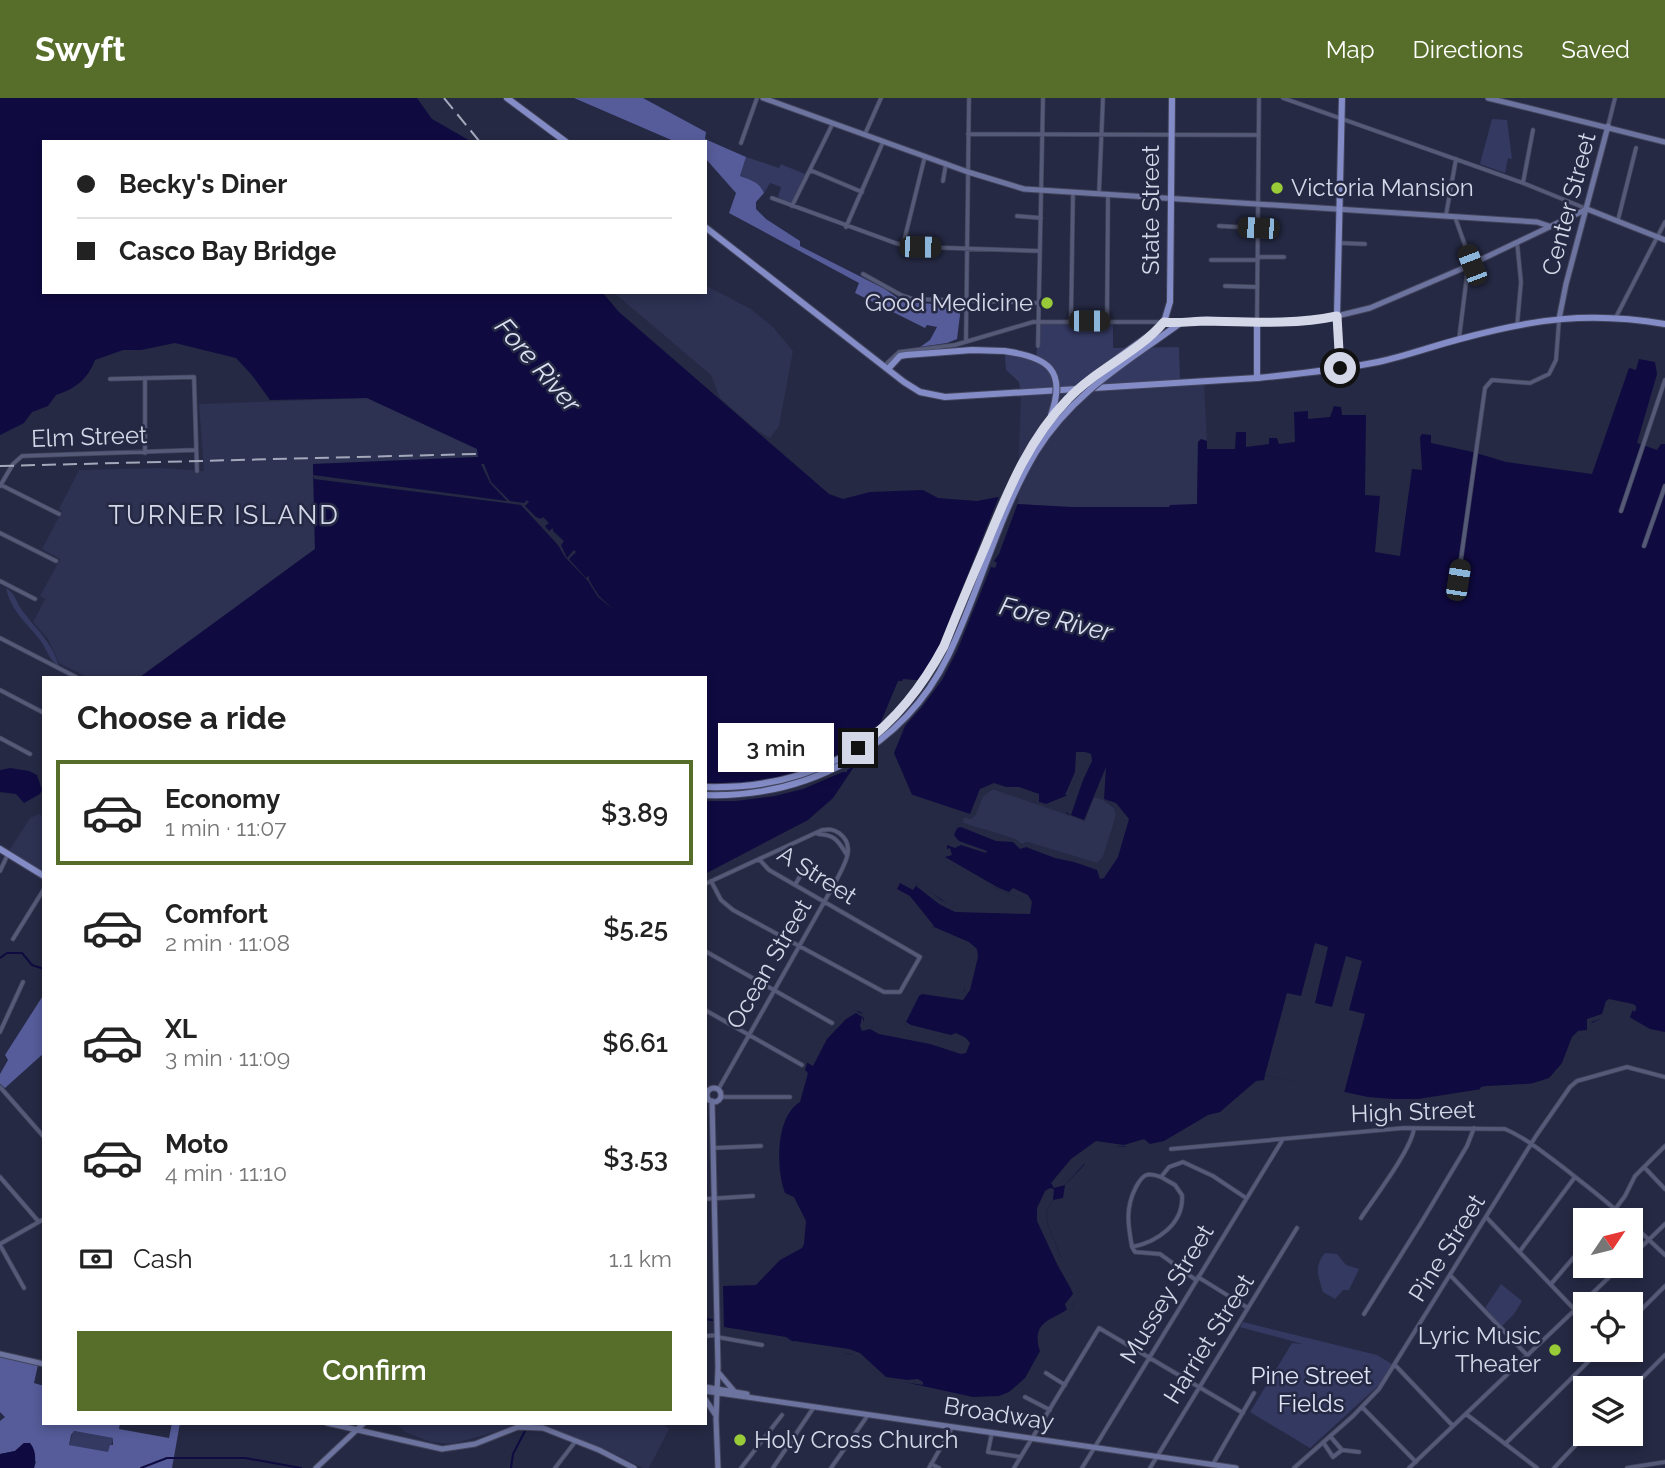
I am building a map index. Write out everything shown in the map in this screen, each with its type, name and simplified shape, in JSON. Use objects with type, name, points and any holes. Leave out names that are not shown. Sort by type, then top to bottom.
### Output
[{"type":"main road","points":[[507,98],[563,140]]},
{"type":"main road","name":"State Street","points":[[1164,322],[1170,302],[1172,98]]},
{"type":"main road","points":[[1340,368],[1337,316],[1342,98]]},
{"type":"main road","points":[[707,229],[911,387],[928,395],[944,397],[1257,378],[1340,368],[1400,356],[1517,326],[1559,319],[1616,317],[1665,324]]},
{"type":"main road","points":[[1170,302],[1173,318],[1179,324]]},
{"type":"main road","points":[[707,795],[750,794],[809,780],[847,764],[898,725],[926,694],[946,659],[1014,495],[1045,439],[1089,388],[1153,337],[1164,322],[1179,324],[1198,321],[1301,321],[1337,316]]},
{"type":"main road","points":[[1257,322],[1257,378]]},
{"type":"main road","points":[[707,788],[762,785],[809,773],[858,748],[896,717],[916,693],[944,646],[1016,473],[1050,420],[1069,397],[1093,376],[1153,337],[1179,324]]},
{"type":"main road","points":[[886,368],[900,356],[972,349],[1031,356],[1051,370],[1056,381],[1058,394],[1050,420]]},
{"type":"main road","points":[[0,849],[42,875]]},
{"type":"street","points":[[741,143],[757,98]]},
{"type":"street","points":[[763,98],[1011,186],[1108,196],[1537,222],[1549,226]]},
{"type":"street","points":[[865,134],[881,98]]},
{"type":"street","points":[[965,340],[969,98]]},
{"type":"street","points":[[1038,346],[1043,98]]},
{"type":"street","points":[[1099,195],[1103,98]]},
{"type":"street","points":[[1257,322],[1259,98]]},
{"type":"street","points":[[1283,98],[1523,183],[1665,240]]},
{"type":"street","points":[[1488,98],[1665,142]]},
{"type":"street","name":"Center Street","points":[[1559,319],[1615,98]]},
{"type":"street","points":[[792,206],[833,122]]},
{"type":"street","points":[[1523,183],[1533,130]]},
{"type":"street","points":[[968,134],[1259,135]]},
{"type":"street","points":[[846,227],[884,141]]},
{"type":"street","points":[[1618,220],[1636,148]]},
{"type":"street","points":[[903,245],[925,156]]},
{"type":"street","points":[[1446,216],[1456,159]]},
{"type":"street","points":[[943,181],[946,163]]},
{"type":"street","points":[[810,170],[862,192]]},
{"type":"street","points":[[1071,321],[1073,193]]},
{"type":"street","points":[[1107,321],[1108,196]]},
{"type":"street","points":[[772,198],[846,227],[903,245],[1040,251]]},
{"type":"street","points":[[1337,316],[1370,308],[1470,266],[1587,209]]},
{"type":"street","points":[[1017,216],[1041,218]]},
{"type":"street","points":[[1454,217],[1470,266],[1459,339]]},
{"type":"street","points":[[1616,317],[1665,222]]},
{"type":"street","points":[[1219,226],[1258,228]]},
{"type":"street","points":[[1517,242],[1521,282],[1517,326]]},
{"type":"street","points":[[1338,243],[1365,244]]},
{"type":"street","points":[[1211,260],[1284,257]]},
{"type":"street","points":[[863,274],[913,299],[1039,303]]},
{"type":"street","points":[[1225,286],[1257,287]]},
{"type":"street","points":[[1458,580],[1485,388],[1492,380],[1530,383],[1549,374],[1556,360],[1559,319]]},
{"type":"street","points":[[886,368],[899,352],[955,345],[1039,321],[1164,322]]},
{"type":"street","points":[[110,379],[194,377],[197,471]]},
{"type":"street","points":[[145,379],[145,453]]},
{"type":"street","points":[[1621,512],[1665,380]]},
{"type":"street","name":"Elm Street","points":[[0,485],[13,464],[22,456],[195,450]]},
{"type":"street","points":[[0,485],[59,514]]},
{"type":"street","points":[[1644,546],[1665,486]]},
{"type":"street","points":[[0,533],[56,561]]},
{"type":"street","points":[[0,581],[35,599]]},
{"type":"street","points":[[0,638],[74,676]]},
{"type":"street","points":[[0,690],[42,712]]},
{"type":"street","points":[[0,738],[30,754]]},
{"type":"street","name":"Ocean Street","points":[[718,1090],[824,902],[847,855],[837,838],[816,834],[759,859]]},
{"type":"street","points":[[0,871],[8,854]]},
{"type":"street","points":[[707,883],[759,859]]},
{"type":"street","name":"A Street","points":[[759,859],[766,868],[920,957],[900,992],[888,994],[798,947]]},
{"type":"street","points":[[795,885],[806,866]]},
{"type":"street","points":[[711,881],[719,897],[727,905],[798,947]]},
{"type":"street","points":[[13,939],[42,892]]},
{"type":"street","points":[[707,952],[832,1023]]},
{"type":"street","points":[[0,1032],[23,982]]},
{"type":"street","points":[[707,1011],[802,1065]]},
{"type":"street","name":"Pine Street","points":[[1294,1468],[1379,1389],[1531,1144],[1570,1087],[1577,1081],[1627,1067],[1665,1077]]},
{"type":"street","points":[[0,1087],[42,1135]]},
{"type":"street","points":[[718,1468],[715,1199],[707,1089],[718,1090],[720,1097]]},
{"type":"street","points":[[709,1101],[718,1101],[720,1097],[790,1097]]},
{"type":"street","points":[[1361,1218],[1405,1149],[1414,1132],[1413,1128]]},
{"type":"street","name":"High Street","points":[[1171,1149],[1413,1128],[1505,1129],[1531,1144],[1615,1208]]},
{"type":"street","points":[[1364,1314],[1467,1146],[1474,1128]]},
{"type":"street","name":"Mussey Street","points":[[1082,1468],[1283,1139]]},
{"type":"street","points":[[713,1147],[761,1146]]},
{"type":"street","points":[[1617,1208],[1635,1176],[1665,1146]]},
{"type":"street","points":[[1161,1177],[1168,1167],[1183,1163],[1213,1176],[1246,1198]]},
{"type":"street","points":[[1644,1167],[1665,1189]]},
{"type":"street","points":[[1132,1247],[1157,1240],[1171,1226],[1180,1211],[1182,1199],[1178,1189],[1150,1173],[1146,1174],[1131,1196],[1127,1210],[1132,1247],[1135,1252],[1160,1254],[1248,1308]]},
{"type":"street","points":[[0,1177],[42,1220],[0,1244],[24,1288]]},
{"type":"street","points":[[1520,1251],[1575,1177]]},
{"type":"street","points":[[707,1199],[753,1196]]},
{"type":"street","points":[[1486,1218],[1573,1308]]},
{"type":"street","points":[[1643,1246],[1665,1224]]},
{"type":"street","name":"Harriet Street","points":[[1150,1468],[1297,1228]]},
{"type":"street","points":[[1643,1234],[1665,1255]]},
{"type":"street","points":[[707,1247],[716,1247]]},
{"type":"street","points":[[1551,1284],[1573,1258]]},
{"type":"street","points":[[1450,1275],[1527,1355]]},
{"type":"street","points":[[1594,1292],[1608,1278]]},
{"type":"street","points":[[1643,1308],[1665,1286]]},
{"type":"street","points":[[1409,1468],[1573,1312]]},
{"type":"street","points":[[1014,1468],[1099,1328],[1243,1413]]},
{"type":"street","points":[[707,1336],[762,1345]]},
{"type":"street","points":[[0,1354],[42,1364]]},
{"type":"street","points":[[1643,1377],[1665,1355]]},
{"type":"street","points":[[1505,1444],[1588,1362]]},
{"type":"street","points":[[1395,1365],[1453,1426]]},
{"type":"street","points":[[718,1372],[734,1391]]},
{"type":"street","points":[[1046,1373],[1065,1385]]},
{"type":"street","name":"Broadway","points":[[707,1389],[734,1391],[757,1397]]},
{"type":"street","name":"Broadway","points":[[717,1390],[1234,1468]]},
{"type":"street","points":[[1212,1464],[1254,1393]]},
{"type":"street","points":[[1025,1397],[1050,1410]]},
{"type":"street","points":[[707,1403],[716,1419]]},
{"type":"street","points":[[773,1468],[816,1406]]},
{"type":"street","points":[[1362,1407],[1416,1462]]},
{"type":"street","points":[[831,1468],[869,1413]]},
{"type":"street","points":[[1466,1414],[1537,1468]]},
{"type":"street","points":[[741,1468],[782,1415]]},
{"type":"street","points":[[336,1425],[442,1449],[460,1448],[528,1426],[543,1428],[576,1440],[630,1467]]},
{"type":"street","points":[[316,1468],[362,1425]]},
{"type":"street","points":[[939,1468],[930,1466],[952,1426]]},
{"type":"street","points":[[993,1432],[988,1452],[1021,1457]]},
{"type":"street","points":[[1330,1436],[1342,1450],[1359,1452]]},
{"type":"street","points":[[555,1468],[576,1440]]},
{"type":"street","points":[[1323,1443],[1333,1458],[1342,1450]]},
{"type":"street","points":[[1554,1468],[1575,1446]]},
{"type":"street","points":[[1627,1468],[1665,1462]]},
{"type":"shaded area","points":[[574,98],[643,98],[706,132],[705,139],[746,157],[740,176],[762,189],[764,193],[756,202],[756,209],[766,219],[800,241],[800,246],[885,289],[903,302],[950,305],[950,310],[961,307],[957,339],[920,347],[930,340],[937,327],[927,325],[925,328],[855,293],[859,283],[729,213],[736,193],[707,160],[707,140],[671,140]]},
{"type":"shaded area","points":[[707,286],[751,309],[773,327],[793,351],[779,426],[770,438],[755,429],[720,398],[711,375],[615,294],[707,294]]},
{"type":"shaded area","points":[[1204,381],[1207,441],[1201,439],[1198,442],[1197,504],[1189,505],[1189,514],[1017,504],[1021,394]]},
{"type":"shaded area","points":[[367,398],[478,449],[479,457],[313,464],[315,549],[141,676],[85,676],[59,663],[48,639],[33,622],[45,599],[40,596],[60,559],[42,549],[79,470],[160,468],[204,471],[199,404]]},
{"type":"shaded area","points":[[993,789],[1085,821],[1094,797],[1103,800],[1114,808],[1116,815],[1103,857],[1097,863],[1027,842],[1022,844],[1015,839],[963,823],[964,817],[970,819],[975,816],[983,796]]},
{"type":"shaded area","points":[[39,814],[42,816],[42,880],[5,857],[30,818]]},
{"type":"shaded area","points":[[42,997],[42,1055],[5,1088],[0,1084],[0,1074],[8,1060],[5,1055]]},
{"type":"shaded area","points":[[0,1357],[38,1365],[34,1383],[42,1385],[42,1425],[120,1425],[119,1429],[169,1438],[172,1425],[180,1425],[172,1468],[34,1468],[36,1462],[24,1443],[15,1451],[0,1454],[0,1421],[5,1417],[0,1412]],"holes":[[[74,1431],[113,1438],[113,1445],[110,1445],[108,1452],[69,1445]]]},
{"type":"shaded area","points":[[398,1425],[520,1425],[452,1444],[431,1442],[405,1432]]},
{"type":"shaded area","points":[[543,1425],[664,1425],[669,1429],[649,1468],[643,1468]]},
{"type":"green space","points":[[1492,119],[1507,120],[1512,159],[1508,158],[1505,173],[1480,164]]},
{"type":"green space","points":[[746,157],[779,168],[781,164],[805,174],[791,204],[778,197],[781,187],[770,183],[764,193],[762,188],[740,176]]},
{"type":"green space","points":[[1039,321],[1113,322],[1113,348],[1179,347],[1180,382],[1021,394],[1019,382],[1006,370],[1005,355],[1036,360]]},
{"type":"green space","points":[[6,588],[48,642],[59,666],[15,610]]},
{"type":"green space","points":[[1325,1253],[1337,1254],[1346,1265],[1359,1269],[1349,1290],[1343,1290],[1335,1299],[1323,1292],[1319,1276],[1319,1262]]},
{"type":"green space","points":[[1501,1284],[1522,1301],[1502,1326],[1485,1308]]},
{"type":"green space","name":"Pine Street Fields","points":[[1243,1322],[1377,1355],[1392,1364],[1379,1385],[1310,1448],[1250,1412],[1292,1343],[1303,1344],[1240,1327]]},
{"type":"green space","points":[[73,1431],[114,1438],[108,1453],[69,1445]]},
{"type":"water","name":"Fore River","points":[[0,98],[417,98],[432,119],[469,140],[42,140],[42,294],[604,294],[619,312],[829,494],[843,499],[870,492],[923,490],[938,498],[977,501],[998,497],[1017,504],[1071,507],[1169,507],[1197,504],[1198,442],[1201,439],[1207,441],[1207,449],[1235,449],[1236,432],[1246,432],[1246,447],[1269,444],[1269,438],[1277,438],[1279,444],[1295,442],[1294,412],[1308,411],[1308,419],[1330,417],[1334,406],[1341,407],[1342,415],[1366,415],[1365,495],[1380,496],[1375,552],[1400,556],[1412,469],[1422,470],[1422,434],[1431,435],[1431,443],[1506,462],[1592,474],[1629,368],[1636,370],[1639,359],[1655,362],[1657,374],[1637,443],[1657,450],[1661,444],[1665,444],[1665,1032],[1650,1029],[1631,1018],[1634,1007],[1609,1001],[1602,1018],[1590,1024],[1590,1029],[1577,1037],[1556,1074],[1544,1083],[1507,1085],[1418,1099],[1394,1099],[1368,1097],[1265,1075],[1264,1080],[1256,1081],[1220,1112],[1208,1115],[1164,1141],[1101,1147],[1065,1185],[1063,1198],[1053,1200],[1046,1211],[1048,1225],[1077,1297],[1073,1305],[1039,1330],[1040,1351],[1025,1378],[1009,1392],[999,1396],[973,1397],[886,1378],[858,1356],[792,1341],[786,1337],[724,1327],[723,1286],[756,1285],[780,1260],[802,1248],[804,1244],[806,1221],[794,1197],[785,1193],[779,1158],[786,1119],[800,1102],[808,1073],[805,1070],[817,1045],[853,1010],[861,1012],[863,1024],[917,1040],[960,1049],[965,1047],[957,1038],[903,1024],[919,992],[963,997],[973,952],[967,945],[932,929],[934,926],[910,896],[897,889],[900,883],[913,890],[918,883],[955,909],[1021,908],[1026,900],[991,886],[945,859],[940,851],[959,826],[1015,841],[1017,845],[1027,844],[1101,865],[1119,817],[1117,809],[1104,799],[1106,767],[1084,820],[1066,813],[1086,762],[1082,760],[1068,795],[1046,804],[994,787],[982,794],[972,816],[913,797],[894,753],[905,726],[936,687],[903,679],[887,718],[833,798],[808,820],[707,873],[707,676],[141,676],[315,549],[313,464],[478,457],[477,449],[367,398],[270,400],[236,358],[175,343],[141,350],[123,350],[95,360],[89,373],[80,382],[56,395],[48,406],[32,412],[24,423],[0,435]]},
{"type":"water","points":[[10,768],[37,775],[42,790],[40,794],[24,803],[16,794],[0,792],[0,770]]},
{"type":"water","points":[[24,1443],[30,1443],[33,1449],[34,1468],[0,1468],[0,1454],[15,1451]]},
{"type":"pier","points":[[481,464],[484,464],[491,482],[510,501],[524,503],[527,500],[529,502],[525,506],[536,517],[543,517],[549,523],[545,526],[549,531],[553,528],[564,541],[561,545],[567,558],[574,550],[576,552],[569,559],[586,578],[589,576],[599,596],[615,611],[598,597],[588,581],[565,557],[558,545],[521,505],[314,479],[313,475],[507,501],[490,483]]},
{"type":"pier","points":[[1000,494],[1019,500],[994,561],[997,563],[995,568],[991,567],[957,651],[942,680],[899,732],[931,688],[917,685],[915,680],[921,680],[938,648]]},
{"type":"pier","points":[[898,681],[902,681],[887,719],[890,720],[862,761],[847,772],[803,789],[775,796],[736,801],[707,801],[707,783],[740,783],[783,777],[818,765],[851,748],[880,724]]},
{"type":"pier","points":[[1076,752],[1091,754],[1092,761],[1071,815],[1066,812],[1081,768],[1069,796],[1065,795],[1075,772]]},
{"type":"pier","points":[[994,783],[1039,794],[1039,805],[993,789],[983,796],[975,816],[970,819],[914,799],[907,793],[970,814],[980,789]]},
{"type":"pier","points":[[1104,799],[1116,803],[1129,819],[1118,857],[1104,878],[1100,879],[1097,870],[1026,847],[1020,849],[1013,842],[996,841],[961,827],[957,828],[954,835],[959,841],[987,851],[986,853],[961,845],[955,848],[947,845],[952,855],[945,857],[997,887],[1009,892],[1013,888],[1028,895],[1032,902],[1030,914],[955,912],[939,904],[916,886],[919,882],[941,900],[956,907],[1020,907],[1023,899],[971,878],[940,858],[937,853],[956,826],[963,823],[1015,839],[1021,844],[1027,842],[1097,863],[1103,857],[1117,818],[1115,808]]},
{"type":"pier","points":[[934,927],[969,942],[977,949],[978,957],[970,990],[963,1000],[922,994],[906,1022],[951,1035],[956,1033],[966,1038],[970,1043],[966,1053],[879,1034],[870,1029],[862,1031],[862,1017],[856,1013],[846,1019],[827,1039],[813,1066],[806,1062],[823,1032],[834,1027],[840,1018],[853,1009],[862,1014],[867,1025],[920,1039],[961,1045],[957,1041],[915,1031],[900,1022],[916,989],[960,993],[965,991],[964,979],[972,956],[971,951],[964,945],[929,930]]},
{"type":"pier","points":[[1315,943],[1328,947],[1315,1003],[1332,1007],[1346,956],[1362,961],[1349,1010],[1365,1014],[1344,1093],[1265,1075],[1287,993],[1301,996]]},
{"type":"pier","points":[[1609,999],[1633,1004],[1636,1010],[1634,1012],[1632,1008],[1610,1003],[1605,1017],[1592,1022],[1588,1035],[1578,1038],[1558,1076],[1549,1083],[1524,1089],[1494,1088],[1478,1093],[1481,1087],[1530,1084],[1549,1078],[1562,1063],[1572,1037],[1578,1031],[1587,1030],[1587,1019],[1602,1014]]},
{"type":"pier","points":[[1144,1139],[1150,1144],[1104,1148],[1105,1155],[1099,1162],[1095,1165],[1084,1164],[1065,1185],[1054,1188],[1051,1183],[1071,1159],[1096,1141],[1124,1145]]},
{"type":"pier","points":[[1054,1189],[1053,1200],[1046,1211],[1048,1225],[1078,1294],[1078,1299],[1068,1313],[1065,1304],[1073,1294],[1037,1221],[1037,1208],[1045,1191]]},
{"type":"pier","points":[[794,1341],[849,1349],[860,1353],[886,1377],[918,1379],[923,1385],[888,1380],[851,1354],[819,1350]]},
{"type":"waterway","points":[[0,958],[7,953],[22,953],[32,965],[42,968]]},
{"type":"waterway","points":[[707,1319],[712,1320]]},
{"type":"waterway","points":[[511,1468],[513,1454],[525,1431]]},
{"type":"waterway","points":[[141,1468],[167,1458],[245,1458],[301,1468]]},
{"type":"railway","points":[[444,98],[478,140]]},
{"type":"railway","points":[[0,466],[476,454]]},
{"type":"place","name":"Victoria Mansion","points":[[1277,188]]},
{"type":"place","name":"Good Medicine","points":[[1047,303]]},
{"type":"place","name":"Lyric Music Theater","points":[[1555,1350]]},
{"type":"place","name":"Holy Cross Church","points":[[740,1440]]},
{"type":"district","name":"TURNER ISLAND","points":[[224,515]]},
{"type":"route","points":[[858,748],[896,717],[933,668],[1016,473],[1028,451],[1042,429],[1069,397],[1093,376],[1164,322],[1179,324],[1189,321],[1301,321],[1337,316],[1340,368]]}]
